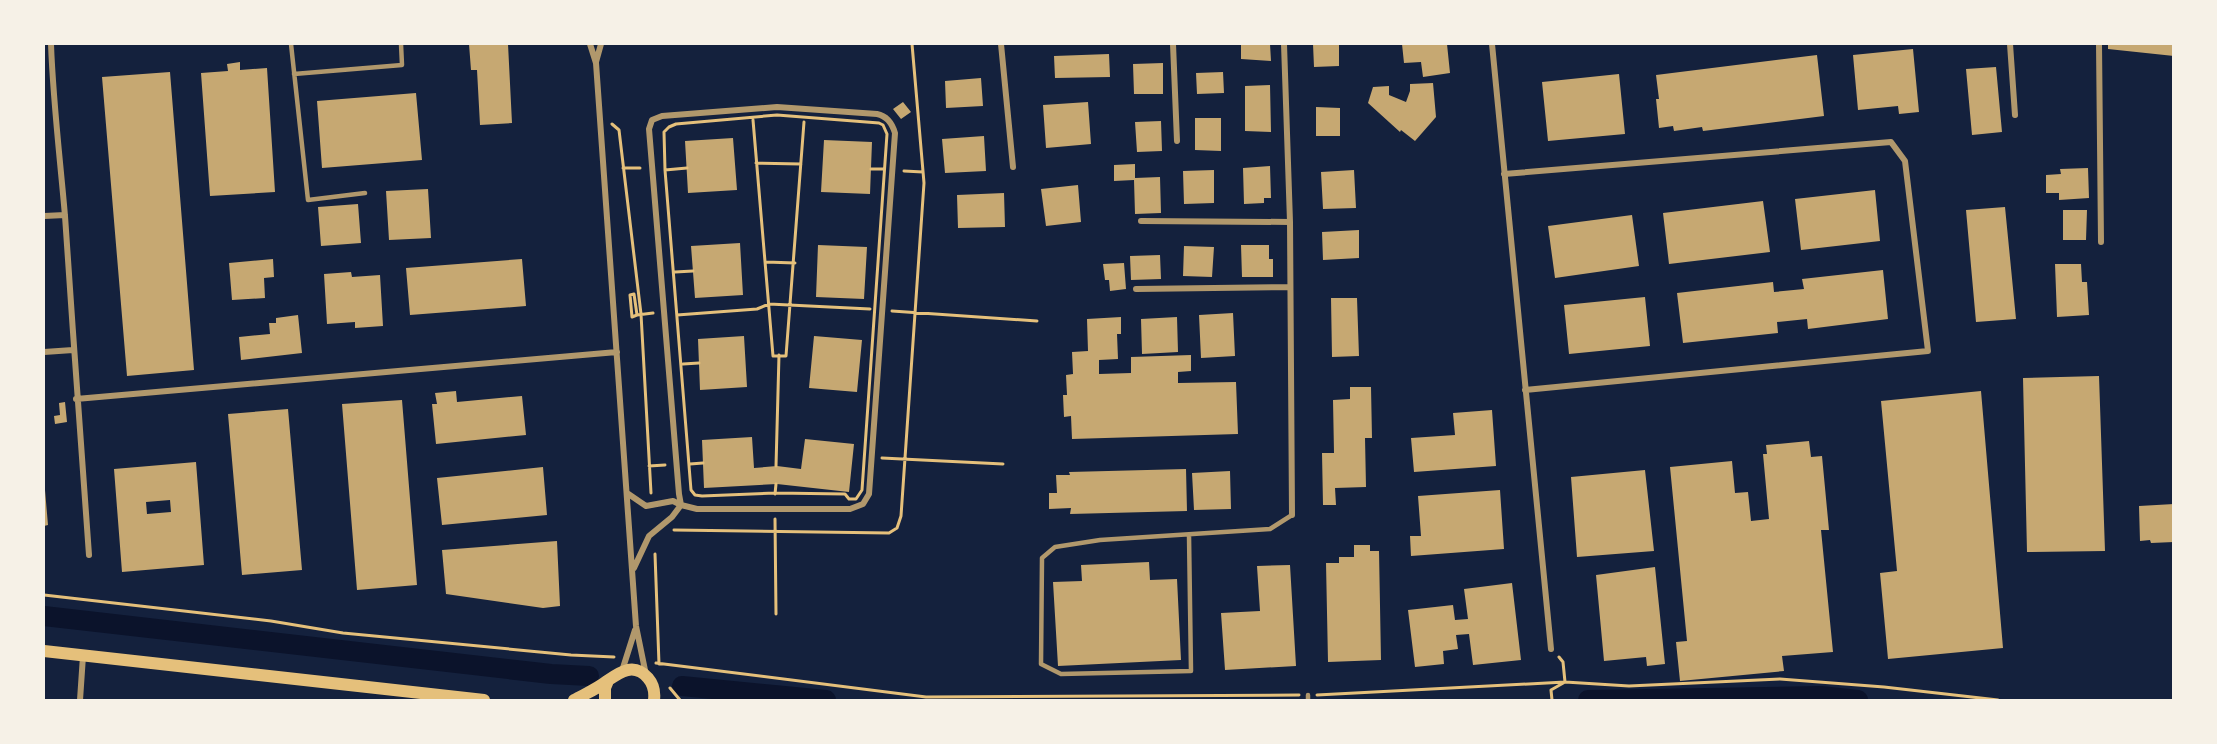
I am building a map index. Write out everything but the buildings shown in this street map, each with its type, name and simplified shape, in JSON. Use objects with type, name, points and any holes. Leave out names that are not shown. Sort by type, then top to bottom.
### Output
[{"type":"main road","points":[[44,651],[484,700]]},
{"type":"main road","points":[[574,700],[622,671],[639,671],[646,676],[651,681],[657,698]]},
{"type":"main road","points":[[605,700],[605,688],[608,681]]},
{"type":"street","points":[[51,44],[52,88],[65,215],[76,399],[89,555]]},
{"type":"street","points":[[590,44],[596,63],[636,626],[646,676]]},
{"type":"street","points":[[596,63],[601,44]]},
{"type":"street","points":[[1001,44],[1013,166]]},
{"type":"street","points":[[1173,44],[1178,141]]},
{"type":"street","points":[[1284,44],[1290,222],[1292,515]]},
{"type":"street","points":[[1492,44],[1551,649]]},
{"type":"street","points":[[2010,44],[2014,115]]},
{"type":"street","points":[[2099,44],[2101,242]]},
{"type":"street","points":[[627,493],[641,504],[651,506],[674,501],[681,505],[697,509],[850,509],[858,508],[867,499],[873,457],[895,133],[893,126],[884,116],[804,108],[753,109],[662,116],[652,120],[649,129],[651,168],[681,505],[672,517],[654,530],[642,548],[632,571]]},
{"type":"street","points":[[1504,174],[1891,142],[1905,161],[1928,351],[1525,390]]},
{"type":"street","points":[[44,216],[65,215]]},
{"type":"street","points":[[1141,221],[1290,222]]},
{"type":"street","points":[[1136,289],[1290,287]]},
{"type":"street","points":[[44,352],[73,350]]},
{"type":"street","points":[[76,399],[617,352]]},
{"type":"street","points":[[622,671],[636,626]]},
{"type":"street","points":[[80,700],[83,655]]},
{"type":"lane","points":[[291,44],[308,200],[365,193]]},
{"type":"lane","points":[[294,74],[402,65],[400,44]]},
{"type":"lane","points":[[1188,535],[1191,671],[1061,674],[1041,664],[1042,558],[1055,547],[1100,540],[1270,529],[1292,515]]},
{"type":"path","points":[[912,44],[919,122]]},
{"type":"path","points":[[753,109],[773,356],[786,356],[795,263],[804,117]]},
{"type":"path","points":[[600,114],[619,130],[639,314],[651,506]]},
{"type":"path","points":[[777,115],[879,123],[887,134],[862,490],[856,499],[849,499],[845,494],[775,493],[702,496],[695,495],[692,490],[665,170],[664,132],[676,124],[753,117],[777,115]]},
{"type":"path","points":[[756,163],[801,164]]},
{"type":"path","points":[[622,168],[665,170],[687,168]]},
{"type":"path","points":[[766,262],[795,263]]},
{"type":"path","points":[[675,272],[693,271]]},
{"type":"path","points":[[639,314],[634,294],[630,295],[632,317],[639,314],[663,312],[678,315],[757,309],[769,304],[1037,321]]},
{"type":"path","points":[[776,466],[779,356]]},
{"type":"path","points":[[683,364],[699,363]]},
{"type":"path","points":[[864,457],[1003,464]]},
{"type":"path","points":[[776,484],[776,614]]},
{"type":"path","points":[[654,530],[659,674]]},
{"type":"path","points":[[44,595],[271,621],[343,633],[571,655],[627,657]]},
{"type":"path","points":[[1551,649],[1563,662],[1565,682]]},
{"type":"path","points":[[643,662],[926,697],[1308,698],[1565,682],[1629,686],[1780,679],[1884,687],[1998,700]]},
{"type":"path","points":[[666,682],[680,700]]},
{"type":"path","points":[[1552,700],[1551,690],[1565,682]]},
{"type":"waterway","points":[[44,616],[551,674],[589,676]]},
{"type":"waterway","points":[[682,686],[826,700]]},
{"type":"waterway","points":[[1588,700],[1821,696],[1858,700]]}]
